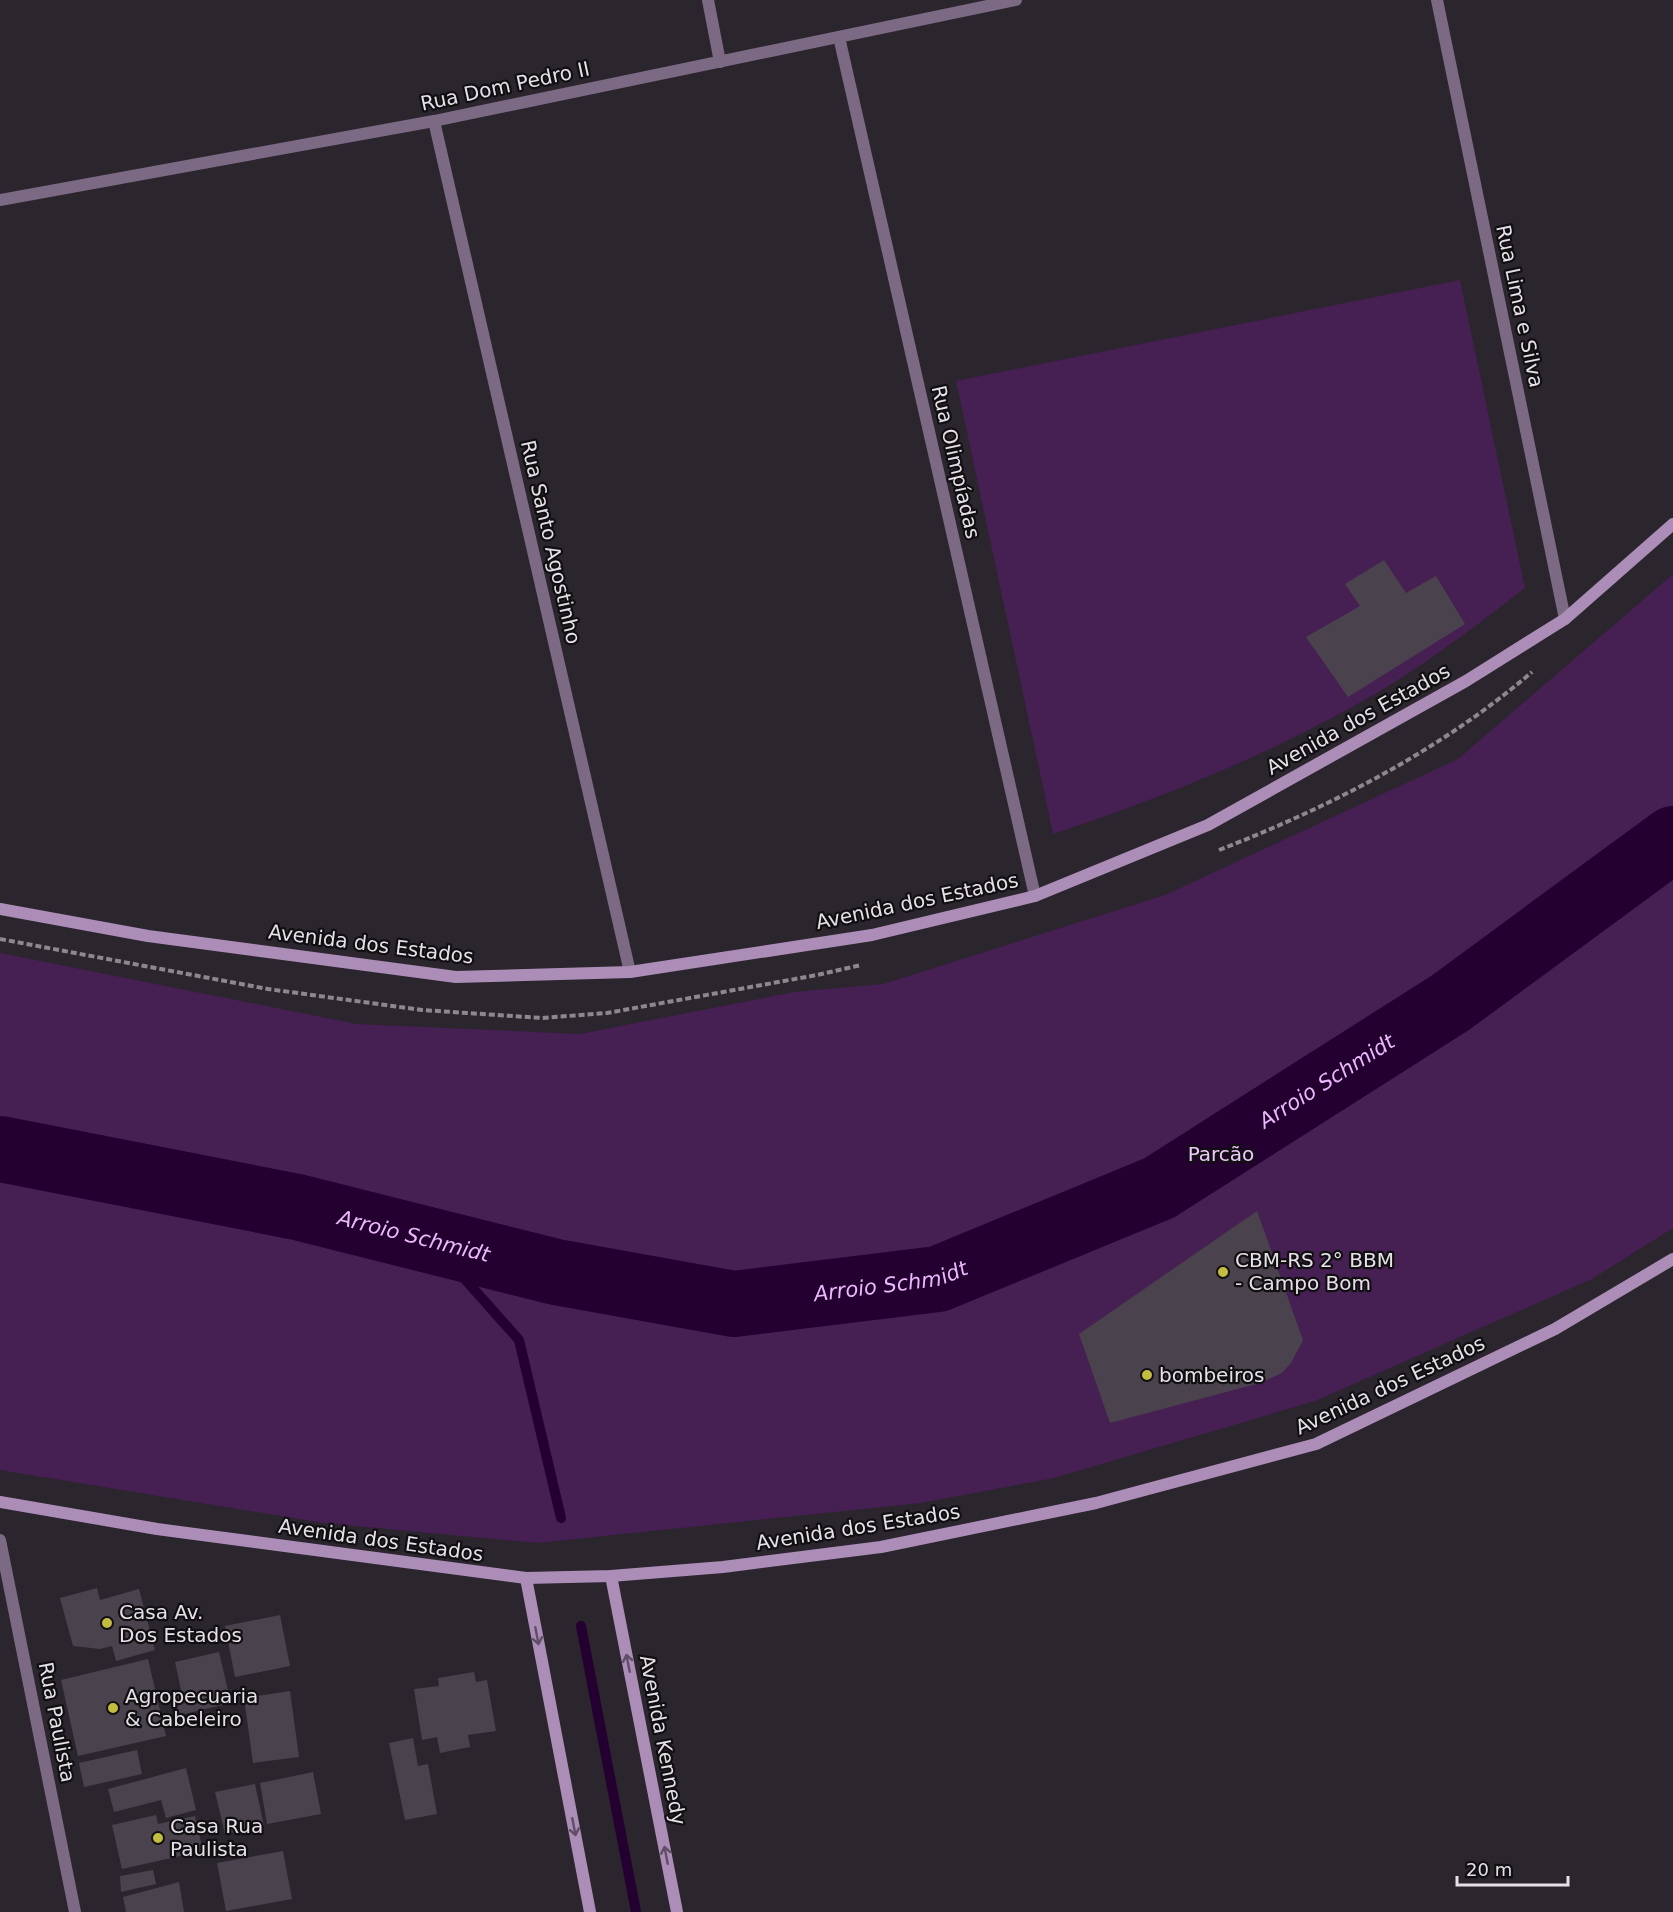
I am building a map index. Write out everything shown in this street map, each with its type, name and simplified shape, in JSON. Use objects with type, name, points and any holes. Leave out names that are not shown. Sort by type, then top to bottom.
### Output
[{"type":"street","points":[[708,0],[720,62]]},
{"type":"street","name":"Rua Dom Pedro II","points":[[0,200],[434,121],[1016,0]]},
{"type":"street","name":"Rua Lima e Silva","points":[[1437,0],[1565,619]]},
{"type":"street","name":"Rua Olimpíadas","points":[[839,37],[1035,896]]},
{"type":"street","name":"Rua Santo Agostinho","points":[[434,121],[630,972]]},
{"type":"street","name":"Avenida dos Estados","points":[[0,909],[148,936],[456,977],[630,972],[872,935],[1035,896],[1208,825],[1467,681],[1565,619],[1673,524]]},
{"type":"street","name":"Avenida dos Estados","points":[[0,1502],[158,1529],[526,1578],[611,1576],[723,1567],[880,1547],[1096,1503],[1316,1444],[1555,1329],[1673,1259]]},
{"type":"street","name":"Rua Paulista","points":[[0,1540],[75,1912]]},
{"type":"street","name":"Avenida Kennedy","points":[[611,1576],[677,1912]]},
{"type":"street","points":[[526,1578],[590,1912]]},
{"type":"path","points":[[1209,854],[1252,837],[1332,799],[1428,748],[1535,669]]},
{"type":"path","points":[[0,939],[268,989],[422,1010],[542,1018],[607,1013],[817,975],[863,964]]},
{"type":"green space","points":[[1460,280],[1525,588],[1419,666],[1375,694],[1316,726],[1206,778],[1053,834],[956,381]]},
{"type":"green space","name":"Parcão","points":[[1673,574],[1673,1228],[1592,1279],[1315,1401],[1054,1478],[921,1503],[537,1543],[324,1523],[0,1470],[0,953],[357,1024],[580,1034],[794,992],[883,984],[1165,895],[1458,759]]},
{"type":"building","points":[[1384,560],[1406,593],[1436,576],[1465,624],[1348,697],[1306,637],[1360,606],[1345,584]]},
{"type":"building","name":"CBM-RS 2° BBM - Campo Bom","points":[[1257,1211],[1303,1340],[1291,1363],[1282,1373],[1260,1383],[1110,1423],[1079,1334]]},
{"type":"building","name":"Casa Av. Dos Estados","points":[[97,1588],[100,1600],[139,1589],[155,1650],[116,1661],[112,1646],[100,1649],[73,1646],[60,1598]]},
{"type":"building","points":[[280,1615],[290,1666],[235,1677],[225,1626]]},
{"type":"building","points":[[219,1652],[231,1703],[176,1716],[171,1692],[181,1690],[175,1662]]},
{"type":"building","name":"Agropecuaria & Cabeleiro","points":[[148,1659],[166,1736],[78,1756],[61,1680]]},
{"type":"building","points":[[474,1672],[476,1682],[487,1680],[496,1731],[468,1735],[470,1747],[440,1753],[437,1737],[422,1740],[414,1689],[439,1686],[438,1678]]},
{"type":"building","points":[[290,1691],[299,1757],[253,1763],[244,1698]]},
{"type":"building","points":[[413,1738],[418,1766],[428,1764],[437,1814],[405,1820],[389,1743]]},
{"type":"building","name":"Casa Rua Paulista","points":[[137,1750],[142,1774],[84,1787],[79,1763]]},
{"type":"building","name":"Casa Rua Paulista","points":[[186,1768],[196,1810],[166,1818],[161,1800],[114,1812],[108,1789]]},
{"type":"building","points":[[313,1772],[321,1814],[267,1824],[260,1783]]},
{"type":"building","points":[[255,1784],[264,1826],[225,1834],[215,1792]]},
{"type":"building","name":"Casa Rua Paulista","points":[[156,1815],[158,1824],[195,1816],[203,1851],[122,1869],[112,1825]]},
{"type":"building","points":[[283,1851],[292,1899],[226,1911],[217,1863]]},
{"type":"building","name":"Casa Rua Paulista","points":[[153,1870],[156,1884],[121,1892],[120,1876]]},
{"type":"building","name":"Casa Rua Paulista","points":[[179,1882],[184,1912],[126,1912],[123,1897]]},
{"type":"waterway","name":"Arroio Schmidt","points":[[0,1149],[297,1207],[556,1272],[734,1304],[938,1279],[1159,1188],[1450,1003],[1673,839]]},
{"type":"waterway","points":[[430,1240],[519,1340],[561,1518]]},
{"type":"waterway","points":[[581,1626],[636,1912]]},
{"type":"place","name":"CBM-RS 2° BBM - Campo Bom","points":[[1223,1272]]},
{"type":"place","name":"bombeiros","points":[[1147,1375]]},
{"type":"place","name":"Casa Av. Dos Estados","points":[[107,1623]]},
{"type":"place","name":"Agropecuaria & Cabeleiro","points":[[113,1708]]},
{"type":"place","name":"Casa Rua Paulista","points":[[158,1838]]}]
